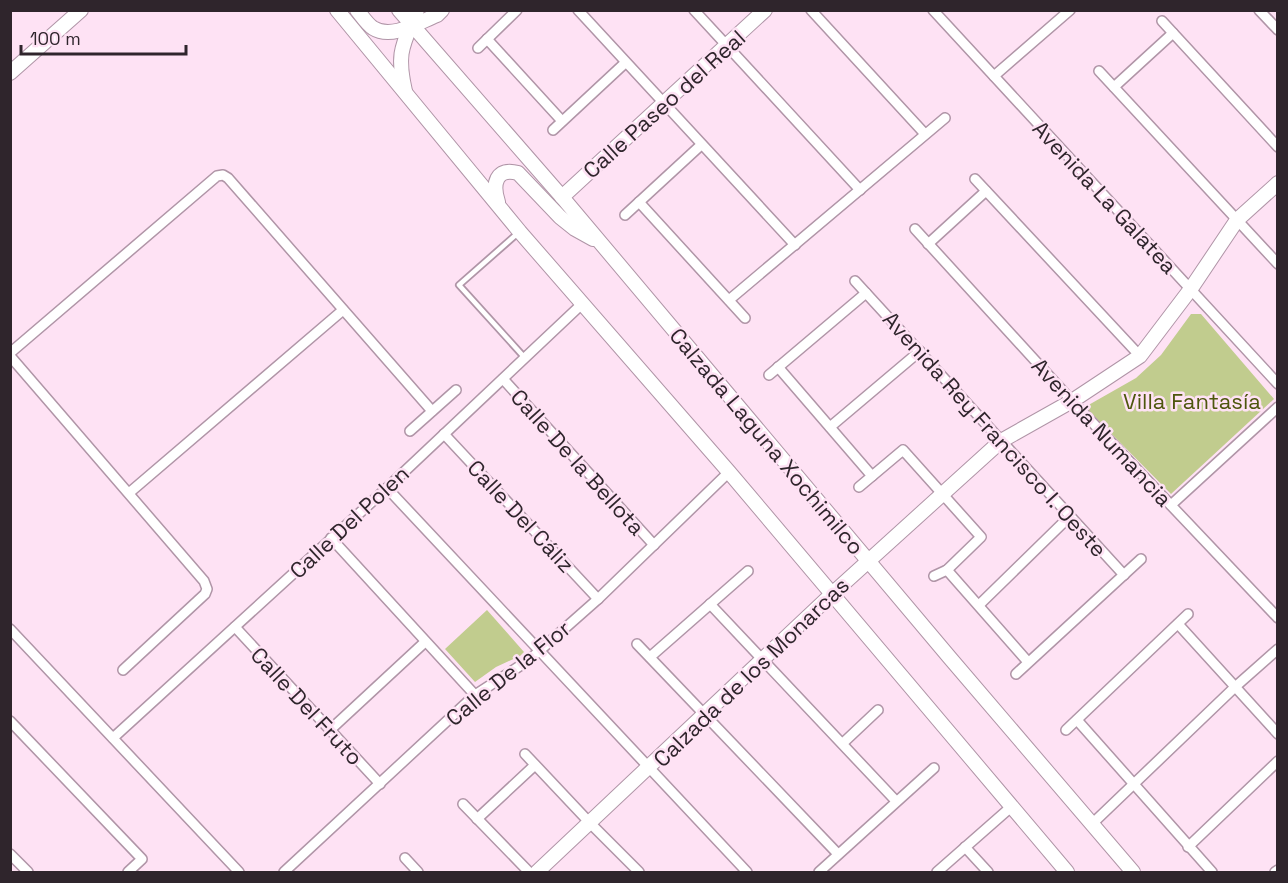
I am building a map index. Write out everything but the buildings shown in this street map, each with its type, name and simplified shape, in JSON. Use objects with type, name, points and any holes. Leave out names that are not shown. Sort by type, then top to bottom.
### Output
[{"type":"main road","points":[[12,71],[81,10]]},
{"type":"main road","points":[[337,10],[520,232],[729,472],[1067,873]]},
{"type":"main road","points":[[357,10],[372,28],[383,33],[392,33],[437,15],[442,10]]},
{"type":"main road","name":"Calzada Laguna Xochimilco","points":[[399,10],[562,197],[1133,873]]},
{"type":"main road","points":[[407,96],[400,64],[401,51],[417,10]]},
{"type":"main road","name":"Calle Paseo del Real","points":[[562,197],[765,10]]},
{"type":"main road","points":[[500,207],[494,190],[495,181],[501,174],[510,171],[518,173],[560,217],[575,229],[600,243]]},
{"type":"main road","name":"Calzada de los Monarcas","points":[[537,873],[832,594],[1001,441],[1072,401],[1140,356],[1190,290],[1237,220],[1278,183]]},
{"type":"street","points":[[478,48],[517,10]]},
{"type":"street","points":[[578,10],[795,245]]},
{"type":"street","points":[[694,10],[860,190]]},
{"type":"street","points":[[811,10],[925,134]]},
{"type":"street","name":"Avenida La Galatea","points":[[933,10],[1278,384]]},
{"type":"street","points":[[994,76],[1058,14],[1070,10]]},
{"type":"street","points":[[1259,10],[1278,30]]},
{"type":"street","points":[[1161,21],[1278,147]]},
{"type":"street","points":[[1114,87],[1173,33]]},
{"type":"street","points":[[488,39],[562,122]]},
{"type":"street","points":[[553,130],[625,63]]},
{"type":"street","points":[[1100,71],[1278,264]]},
{"type":"street","points":[[729,300],[945,118]]},
{"type":"street","points":[[625,215],[701,145]]},
{"type":"street","points":[[123,670],[205,594],[207,589],[204,581],[10,355],[217,176],[228,178],[432,411]]},
{"type":"street","points":[[975,179],[1140,356]]},
{"type":"street","points":[[928,244],[986,191]]},
{"type":"street","points":[[639,202],[745,318]]},
{"type":"street","name":"Avenida Numancia","points":[[915,229],[1072,401],[1278,618]]},
{"type":"street","name":"Avenida Rey Francisco I. Oeste","points":[[855,281],[1124,575]]},
{"type":"street","points":[[769,375],[866,293]]},
{"type":"street","name":"Calle Del Polen","points":[[113,738],[387,488],[583,303]]},
{"type":"street","points":[[129,493],[343,309]]},
{"type":"street","points":[[830,427],[920,351]]},
{"type":"street","points":[[778,367],[872,476]]},
{"type":"street","name":"Calle De la Bellota","points":[[502,379],[654,545]]},
{"type":"street","points":[[410,431],[456,390]]},
{"type":"street","points":[[1171,505],[1278,407]]},
{"type":"street","name":"Calle Del Cáliz","points":[[444,434],[598,599]]},
{"type":"street","points":[[859,487],[903,450],[981,537],[947,570],[934,576]]},
{"type":"street","name":"Calle De la Flor","points":[[284,873],[475,695],[538,652],[598,599],[729,472]]},
{"type":"street","points":[[387,488],[747,873]]},
{"type":"street","points":[[979,605],[1070,516]]},
{"type":"street","points":[[331,538],[475,695]]},
{"type":"street","points":[[1016,674],[1140,559]]},
{"type":"street","points":[[947,570],[1029,662]]},
{"type":"street","points":[[650,657],[748,572]]},
{"type":"street","points":[[710,604],[896,801]]},
{"type":"street","points":[[1066,730],[1188,614]]},
{"type":"street","points":[[1178,624],[1278,734]]},
{"type":"street","name":"Calle Del Fruto","points":[[235,627],[380,784]]},
{"type":"street","points":[[10,629],[239,873]]},
{"type":"street","points":[[330,730],[426,642]]},
{"type":"street","points":[[637,644],[838,854]]},
{"type":"street","points":[[1092,824],[1278,649]]},
{"type":"street","points":[[843,743],[879,710]]},
{"type":"street","points":[[1077,720],[1212,873]]},
{"type":"street","points":[[10,721],[142,859],[128,873]]},
{"type":"street","points":[[525,754],[639,873]]},
{"type":"street","points":[[1188,847],[1278,761]]},
{"type":"street","points":[[477,819],[535,765]]},
{"type":"street","points":[[819,873],[934,768]]},
{"type":"street","points":[[463,804],[529,873]]},
{"type":"street","points":[[937,873],[1011,807]]},
{"type":"street","points":[[965,847],[988,873]]},
{"type":"street","points":[[10,854],[28,873]]},
{"type":"street","points":[[405,858],[418,872]]},
{"type":"lane","points":[[520,232],[459,285],[525,358]]},
{"type":"green space","name":"Villa Fantasía","points":[[1191,314],[1201,314],[1274,399],[1171,494],[1085,407],[1136,378],[1161,355]]},
{"type":"green space","points":[[487,610],[524,652],[496,667],[475,682],[445,649]]}]
